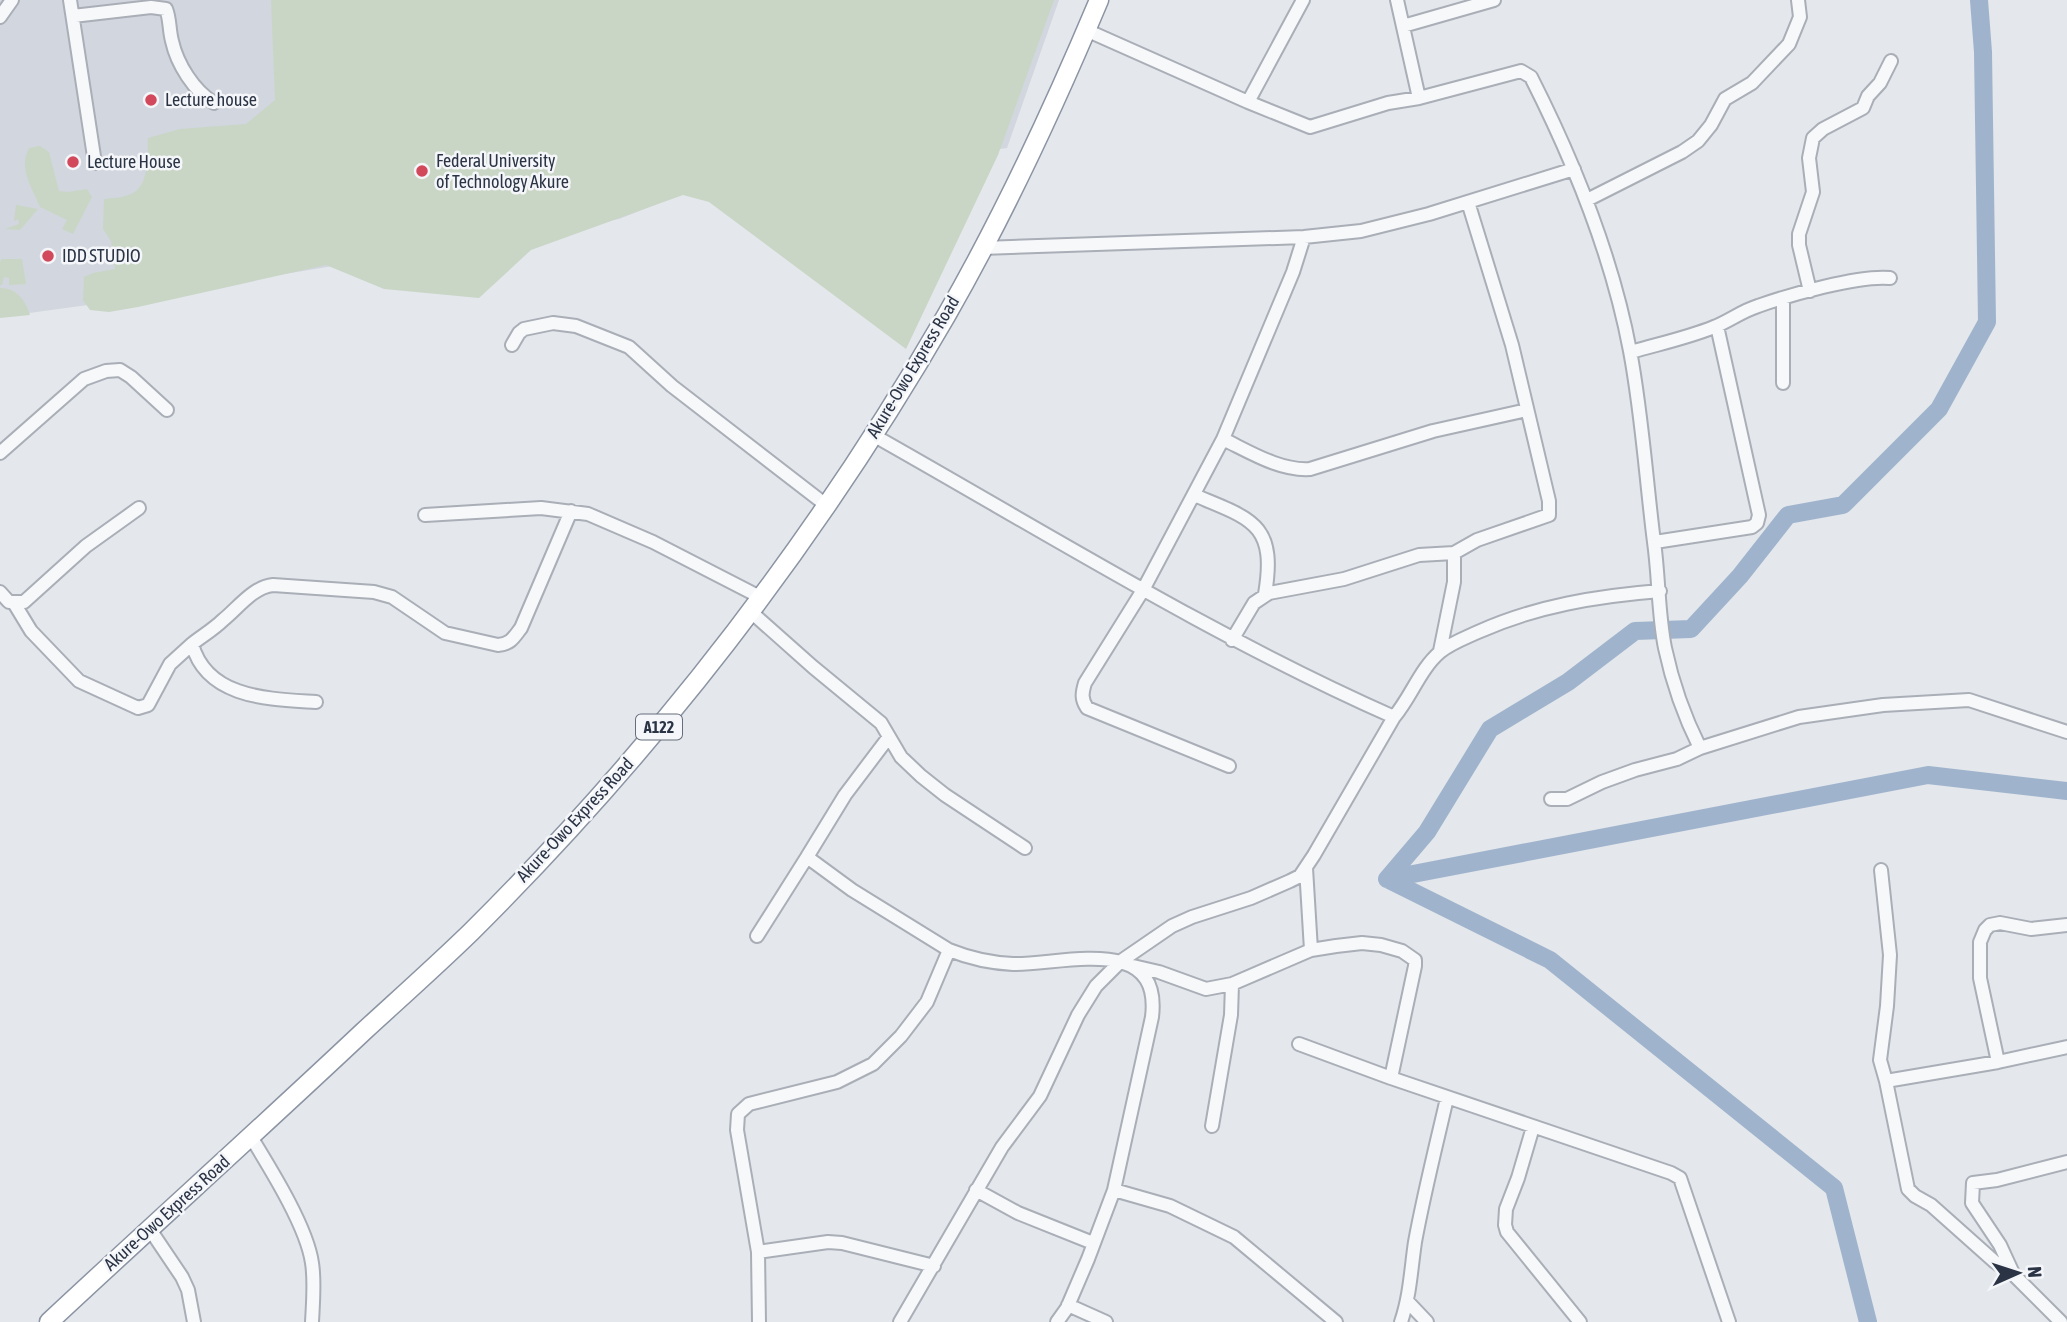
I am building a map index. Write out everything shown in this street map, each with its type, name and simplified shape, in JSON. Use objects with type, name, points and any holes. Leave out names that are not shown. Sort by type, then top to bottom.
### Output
[{"type":"highway","name":"Akure-Owo Express Road","points":[[49,1322],[471,932],[643,746],[755,604],[827,505],[948,313],[1045,123],[1099,0]]},
{"type":"street","points":[[0,17],[12,0]]},
{"type":"street","points":[[70,0],[95,163]]},
{"type":"street","points":[[1248,102],[1303,0]]},
{"type":"street","points":[[1397,0],[1419,98]]},
{"type":"street","points":[[1403,26],[1494,0]]},
{"type":"street","points":[[1587,200],[1682,152],[1698,141],[1726,99],[1752,83],[1789,44],[1800,16],[1798,0]]},
{"type":"street","points":[[73,16],[151,4],[162,7],[168,12],[173,46],[179,62],[203,97],[215,103]]},
{"type":"street","points":[[1086,30],[1310,127],[1388,103],[1526,72],[1548,110],[1574,169],[1607,258],[1631,352],[1655,542],[1665,648],[1691,729],[1700,748]]},
{"type":"street","points":[[1810,291],[1800,234],[1813,192],[1809,158],[1813,138],[1823,129],[1863,108],[1891,61]]},
{"type":"street","points":[[982,248],[1304,237],[1361,231],[1574,169]]},
{"type":"street","points":[[1232,640],[1254,603],[1265,594],[1344,579],[1419,555],[1454,553],[1477,540],[1549,515],[1549,501],[1512,345],[1468,202]]},
{"type":"street","points":[[1229,766],[1087,708],[1082,701],[1085,683],[1143,590],[1223,439],[1293,272],[1304,237]]},
{"type":"street","points":[[1631,352],[1717,326],[1758,306],[1810,291],[1872,278],[1890,278]]},
{"type":"street","points":[[1783,299],[1783,383]]},
{"type":"street","points":[[512,345],[524,329],[566,324],[629,347],[672,386],[827,505]]},
{"type":"street","points":[[1655,542],[1752,527],[1757,523],[1759,515],[1717,326]]},
{"type":"street","points":[[1,450],[85,379],[106,371],[120,370],[131,377],[167,411]]},
{"type":"street","points":[[1223,439],[1284,467],[1310,469],[1433,431],[1527,410]]},
{"type":"street","points":[[873,435],[1232,640],[1394,718]]},
{"type":"street","points":[[1194,495],[1243,516],[1254,525],[1269,553],[1265,594]]},
{"type":"street","points":[[0,592],[9,602],[24,603],[86,546],[139,508]]},
{"type":"street","points":[[425,515],[541,508],[571,511],[607,520],[694,562],[755,604],[813,667],[881,723],[901,757],[937,789],[1025,848]]},
{"type":"street","points":[[14,603],[31,631],[79,681],[138,708],[148,705],[170,664],[251,595],[266,586],[374,592],[392,597],[445,634],[498,645],[506,644],[512,641],[521,628],[571,511]]},
{"type":"street","points":[[1440,651],[1454,582],[1454,553]]},
{"type":"street","points":[[900,1322],[1002,1147],[1040,1096],[1082,1007],[1096,986],[1172,926],[1300,876],[1394,718],[1429,663],[1440,651],[1500,622],[1538,609],[1613,595],[1660,591]]},
{"type":"street","points":[[192,644],[201,665],[230,688],[251,696],[316,702]]},
{"type":"street","points":[[1551,799],[1567,799],[1602,782],[1799,717],[1883,705],[1969,700],[2067,732]]},
{"type":"street","points":[[757,936],[845,794],[888,738]]},
{"type":"street","points":[[807,857],[852,890],[949,950],[964,956],[1013,964],[1094,959],[1126,963],[1158,972],[1196,988],[1206,989],[1232,984],[1311,950],[1362,943],[1402,951],[1415,960],[1391,1078]]},
{"type":"street","points":[[1306,868],[1311,950]]},
{"type":"street","points":[[1881,870],[1890,955],[1880,1060],[1908,1189],[1931,1205],[1994,1262],[2014,1275],[2061,1322]]},
{"type":"street","points":[[1998,1062],[1980,978],[1980,942],[1985,930],[1990,925],[2000,923],[2031,929],[2067,925]]},
{"type":"street","points":[[759,1322],[758,1252],[737,1130],[738,1114],[749,1104],[837,1082],[873,1065],[901,1036],[927,1002],[949,950]]},
{"type":"street","points":[[1057,1322],[1068,1306],[1114,1189],[1154,1004],[1151,989],[1145,979],[1126,963]]},
{"type":"street","points":[[1212,1126],[1231,1015],[1232,984]]},
{"type":"street","points":[[1299,1044],[1679,1178],[1730,1322]]},
{"type":"street","points":[[1886,1081],[1998,1062],[2067,1046]]},
{"type":"street","points":[[1401,1322],[1408,1302],[1415,1245],[1430,1165],[1447,1098]]},
{"type":"street","points":[[1533,1127],[1506,1209],[1505,1225],[1507,1232],[1580,1322]]},
{"type":"street","points":[[251,1137],[276,1180],[306,1242],[312,1261],[312,1322]]},
{"type":"street","points":[[2014,1275],[2000,1245],[1972,1203],[1973,1183],[1997,1180],[2067,1162]]},
{"type":"street","points":[[1114,1189],[1170,1206],[1234,1237],[1336,1322]]},
{"type":"street","points":[[976,1190],[1018,1213],[1093,1243]]},
{"type":"street","points":[[149,1228],[182,1277],[188,1290],[194,1322]]},
{"type":"street","points":[[758,1252],[828,1242],[842,1243],[934,1266]]},
{"type":"street","points":[[1408,1302],[1427,1322]]},
{"type":"street","points":[[1068,1306],[1106,1322]]},
{"type":"shaded area","name":"Federal University of Technology Akure","points":[[0,0],[1059,0],[1007,148],[682,194],[619,219],[139,298],[0,317]]},
{"type":"green space","name":"Federal University of Technology Akure","points":[[271,0],[1054,0],[998,155],[906,349],[709,202],[683,195],[531,250],[479,298],[384,289],[326,265],[138,307],[109,312],[90,310],[83,300],[84,277],[115,269],[111,241],[103,229],[104,199],[128,195],[142,184],[148,138],[180,129],[246,124],[275,100]]},
{"type":"green space","points":[[40,146],[49,152],[59,191],[87,189],[92,197],[73,234],[62,229],[67,220],[40,207],[27,178],[25,163],[29,148]]},
{"type":"green space","points":[[16,205],[38,209],[20,230],[5,229],[19,224],[18,219],[14,221]]},
{"type":"green space","points":[[2,259],[22,259],[26,284],[9,285],[9,278],[4,277],[0,285]]},
{"type":"green space","points":[[0,288],[11,290],[20,296],[30,315],[0,318]]},
{"type":"waterway","points":[[1868,1322],[1834,1188],[1550,960],[1387,879],[1427,832],[1490,729],[1568,682],[1635,631],[1691,629],[1740,576],[1788,515],[1843,505],[1939,409],[1987,322],[1983,52],[1979,0]]},
{"type":"waterway","points":[[1387,879],[1928,775],[2067,791]]},
{"type":"place","name":"Lecture house","points":[[151,100]]},
{"type":"place","name":"Lecture House","points":[[73,162]]},
{"type":"place","name":"Federal University of Technology Akure","points":[[422,171]]},
{"type":"place","name":"IDD STUDIO","points":[[48,256]]}]
